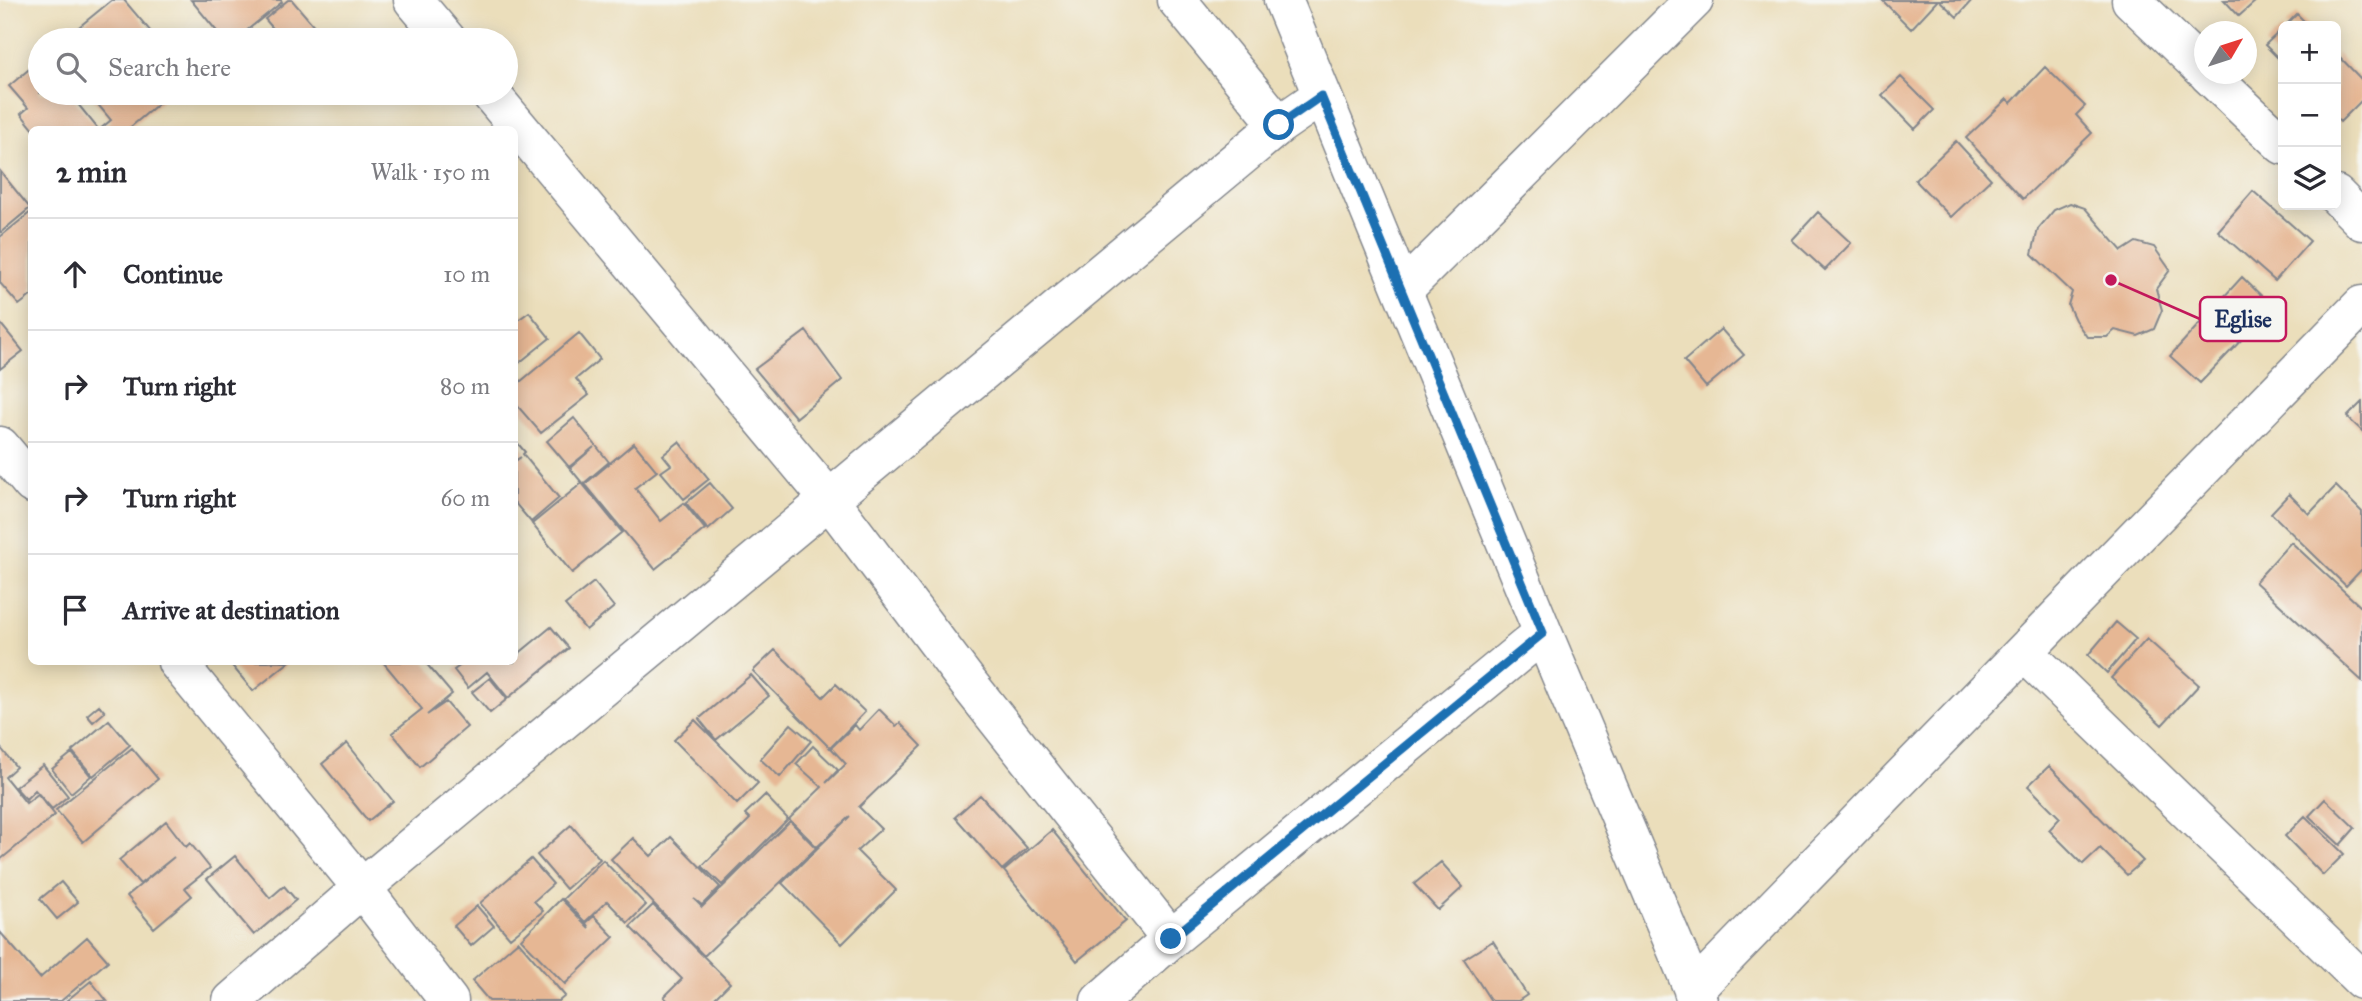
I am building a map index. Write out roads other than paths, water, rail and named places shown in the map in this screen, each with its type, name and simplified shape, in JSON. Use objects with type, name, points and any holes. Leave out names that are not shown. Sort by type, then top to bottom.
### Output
[{"type":"street","points":[[413,0],[437,28]]},
{"type":"street","points":[[1177,0],[1279,125]]},
{"type":"street","points":[[1283,0],[1695,996],[2024,652],[2362,305]]},
{"type":"street","points":[[1403,290],[1694,0]]},
{"type":"street","points":[[2131,0],[2194,60]]},
{"type":"street","points":[[2219,84],[2278,140]]},
{"type":"street","points":[[232,1001],[362,888],[828,498],[1279,125],[1321,96]]},
{"type":"street","points":[[501,105],[828,498],[969,684],[1171,939]]},
{"type":"street","points":[[2341,200],[2362,221]]},
{"type":"street","points":[[0,447],[28,479]]},
{"type":"street","points":[[1100,1001],[1171,939],[1543,633]]},
{"type":"street","points":[[2024,652],[2362,980]]},
{"type":"street","points":[[179,665],[362,888],[449,1001]]},
{"type":"place","name":"Eglise","points":[[2111,280]]}]
